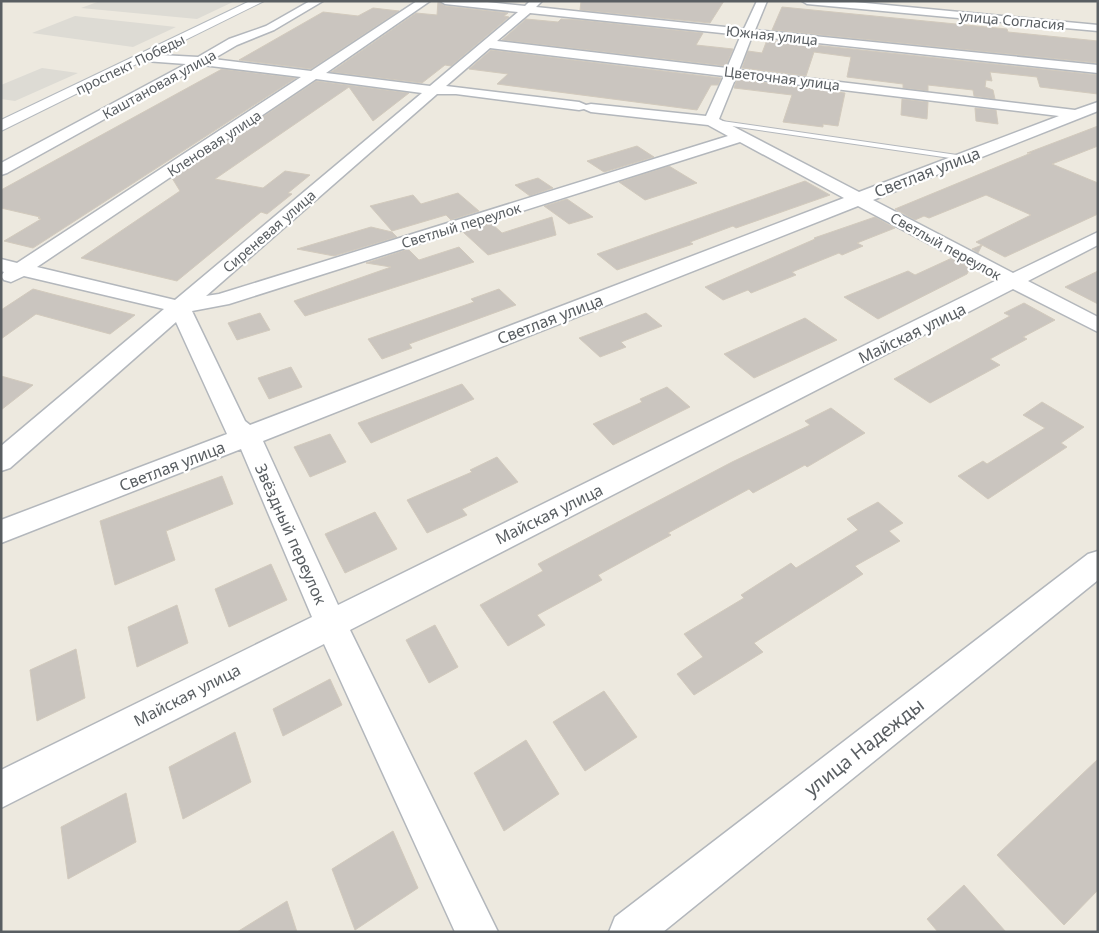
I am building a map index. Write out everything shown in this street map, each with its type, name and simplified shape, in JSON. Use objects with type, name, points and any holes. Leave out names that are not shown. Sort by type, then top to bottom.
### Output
[{"type":"main road","name":"проспект Победы","points":[[1,126],[259,1]]},
{"type":"street","name":"Каштановая улица","points":[[1,170],[202,61],[233,42],[270,28],[318,1]]},
{"type":"street","name":"Кленовая улица","points":[[1,282],[11,267],[318,75],[425,1]]},
{"type":"street","name":"Южная улица","points":[[445,1],[532,6],[747,32],[1098,69]]},
{"type":"street","points":[[711,121],[733,72],[747,32],[762,1]]},
{"type":"street","name":"улица Согласия","points":[[807,1],[1098,28]]},
{"type":"street","name":"Сиреневая улица","points":[[1,461],[532,6]]},
{"type":"street","name":"Цветочная улица","points":[[489,44],[1074,114]]},
{"type":"street","name":"Светлый переулок","points":[[145,56],[202,61],[432,90],[456,90],[711,121],[1013,283],[1098,326]]},
{"type":"street","name":"Светлая улица","points":[[1,532],[1098,106]]},
{"type":"street","name":"Светлый переулок","points":[[180,307],[222,300],[741,137]]},
{"type":"street","name":"Майская улица","points":[[1,790],[330,623],[1013,283],[1098,238]]},
{"type":"street","points":[[11,267],[180,307]]},
{"type":"street","name":"Звёздный переулок","points":[[180,307],[234,427],[248,436],[330,623],[477,932]]},
{"type":"street","name":"улица Надежды","points":[[630,932],[1098,563]]},
{"type":"lane","points":[[711,121],[964,158]]},
{"type":"shaded area","points":[[100,1],[235,1],[197,19],[81,8]]},
{"type":"shaded area","points":[[75,16],[176,27],[133,47],[32,33]]},
{"type":"shaded area","points":[[42,68],[78,73],[15,101],[1,99],[1,85]]},
{"type":"building","points":[[438,1],[445,6],[508,13],[504,16],[509,17],[451,66],[445,65],[422,83],[331,72],[416,13],[437,15]]},
{"type":"building","points":[[581,1],[724,1],[710,23],[580,10]]},
{"type":"building","points":[[782,7],[1007,29],[1008,32],[1098,41],[1098,63],[772,30]]},
{"type":"building","points":[[373,8],[399,11],[311,69],[239,60],[323,12],[358,16]]},
{"type":"building","points":[[526,19],[558,22],[561,19],[580,20],[703,33],[696,45],[733,49],[726,66],[502,40]]},
{"type":"building","points":[[767,40],[1098,75],[1098,94],[1040,87],[1037,77],[990,72],[992,81],[986,80],[985,87],[993,90],[995,99],[974,96],[973,90],[928,85],[928,91],[903,88],[903,84],[847,77],[851,57],[814,52],[806,76],[742,68],[748,51],[762,53]]},
{"type":"building","points":[[491,50],[721,78],[718,85],[711,85],[697,110],[497,84],[508,74],[469,69]]},
{"type":"building","points":[[222,69],[296,78],[33,248],[4,241],[41,219],[38,218],[40,217],[1,208],[1,190]]},
{"type":"building","points":[[737,79],[845,93],[838,126],[823,124],[823,127],[783,122],[792,95],[734,88]]},
{"type":"building","points":[[316,81],[409,93],[373,121],[349,87],[215,179],[263,188],[285,171],[310,175],[288,193],[292,194],[267,214],[261,212],[177,281],[81,258],[180,191],[172,178]]},
{"type":"building","points":[[902,99],[928,102],[927,119],[901,115]]},
{"type":"building","points":[[975,108],[996,110],[998,124],[976,121]]},
{"type":"building","points":[[1098,126],[1098,146],[1052,164],[1098,183],[1098,214],[1005,257],[976,242],[1031,215],[986,195],[929,218],[924,216],[915,220],[895,209],[1031,153],[1027,153]]},
{"type":"building","points":[[637,146],[654,157],[604,172],[587,161]]},
{"type":"building","points":[[669,166],[697,183],[645,200],[619,182]]},
{"type":"building","points":[[538,178],[553,188],[530,196],[515,185]]},
{"type":"building","points":[[805,181],[830,195],[736,228],[733,226],[690,242],[693,244],[617,270],[597,254]]},
{"type":"building","points":[[458,193],[479,211],[451,220],[446,215],[392,231],[370,206],[413,195],[421,204]]},
{"type":"building","points":[[567,199],[593,217],[569,224],[544,206]]},
{"type":"building","points":[[552,217],[556,235],[488,255],[463,232],[491,223],[502,233]]},
{"type":"building","points":[[875,217],[895,228],[857,243],[863,246],[842,255],[839,253],[792,272],[796,275],[751,293],[748,290],[723,300],[705,287],[814,238]]},
{"type":"building","points":[[371,227],[392,232],[397,237],[334,256],[297,249]]},
{"type":"building","points":[[982,245],[978,253],[972,249]]},
{"type":"building","points":[[459,247],[474,262],[305,316],[294,301],[391,267],[366,263],[408,249],[419,260]]},
{"type":"building","points":[[952,258],[970,268],[967,274],[878,319],[844,297],[908,271],[915,275]]},
{"type":"building","points":[[1098,271],[1098,304],[1065,287]]},
{"type":"building","points":[[33,289],[135,315],[110,334],[36,314],[1,339],[1,310]]},
{"type":"building","points":[[499,289],[516,305],[409,344],[412,348],[382,359],[368,339],[474,302],[471,299]]},
{"type":"building","points":[[1024,303],[1055,320],[1023,337],[1027,339],[990,359],[1000,365],[930,403],[894,379],[1010,316],[1004,313]]},
{"type":"building","points":[[260,313],[270,330],[237,340],[228,323]]},
{"type":"building","points":[[646,313],[662,326],[621,342],[626,347],[600,357],[579,338]]},
{"type":"building","points":[[805,318],[837,340],[754,378],[724,354]]},
{"type":"building","points":[[291,367],[302,387],[269,399],[258,378]]},
{"type":"building","points":[[1,376],[33,385],[1,410]]},
{"type":"building","points":[[462,384],[474,399],[371,443],[358,423]]},
{"type":"building","points":[[667,387],[690,407],[613,445],[593,424],[642,402],[640,399]]},
{"type":"building","points":[[1042,402],[1084,427],[1061,443],[1067,447],[988,499],[958,476],[983,461],[987,464],[1045,428],[1023,415]]},
{"type":"building","points":[[831,408],[865,433],[807,467],[805,465],[753,493],[749,489],[668,533],[671,535],[598,575],[602,580],[537,615],[545,625],[508,646],[480,605],[543,571],[538,564],[732,462],[810,425],[805,421]]},
{"type":"building","points":[[330,434],[346,462],[310,477],[294,447]]},
{"type":"building","points":[[497,457],[518,482],[462,509],[467,515],[427,533],[407,500],[472,472],[470,470]]},
{"type":"building","points":[[222,476],[233,504],[166,531],[175,560],[115,585],[100,521]]},
{"type":"building","points":[[878,502],[903,523],[889,531],[900,541],[855,566],[863,574],[754,643],[763,652],[694,695],[677,674],[703,657],[684,634],[744,598],[741,595],[791,563],[796,568],[858,530],[847,519]]},
{"type":"building","points":[[375,512],[397,549],[345,573],[325,534]]},
{"type":"building","points":[[271,564],[287,600],[229,627],[215,589]]},
{"type":"building","points":[[177,605],[188,643],[137,667],[128,627]]},
{"type":"building","points":[[435,625],[458,667],[429,683],[406,640]]},
{"type":"building","points":[[76,649],[85,698],[37,721],[30,670]]},
{"type":"building","points":[[330,679],[342,705],[283,736],[273,709]]},
{"type":"building","points":[[604,691],[637,737],[585,771],[553,722]]},
{"type":"building","points":[[235,732],[251,782],[183,819],[169,767]]},
{"type":"building","points":[[526,740],[559,794],[504,831],[474,773]]},
{"type":"building","points":[[1098,759],[1098,890],[1064,925],[997,855]]},
{"type":"building","points":[[126,793],[136,842],[68,879],[61,827]]},
{"type":"building","points":[[393,831],[418,888],[355,930],[332,869]]},
{"type":"building","points":[[964,885],[1006,932],[938,932],[927,919]]},
{"type":"building","points":[[287,901],[297,932],[237,932]]}]
